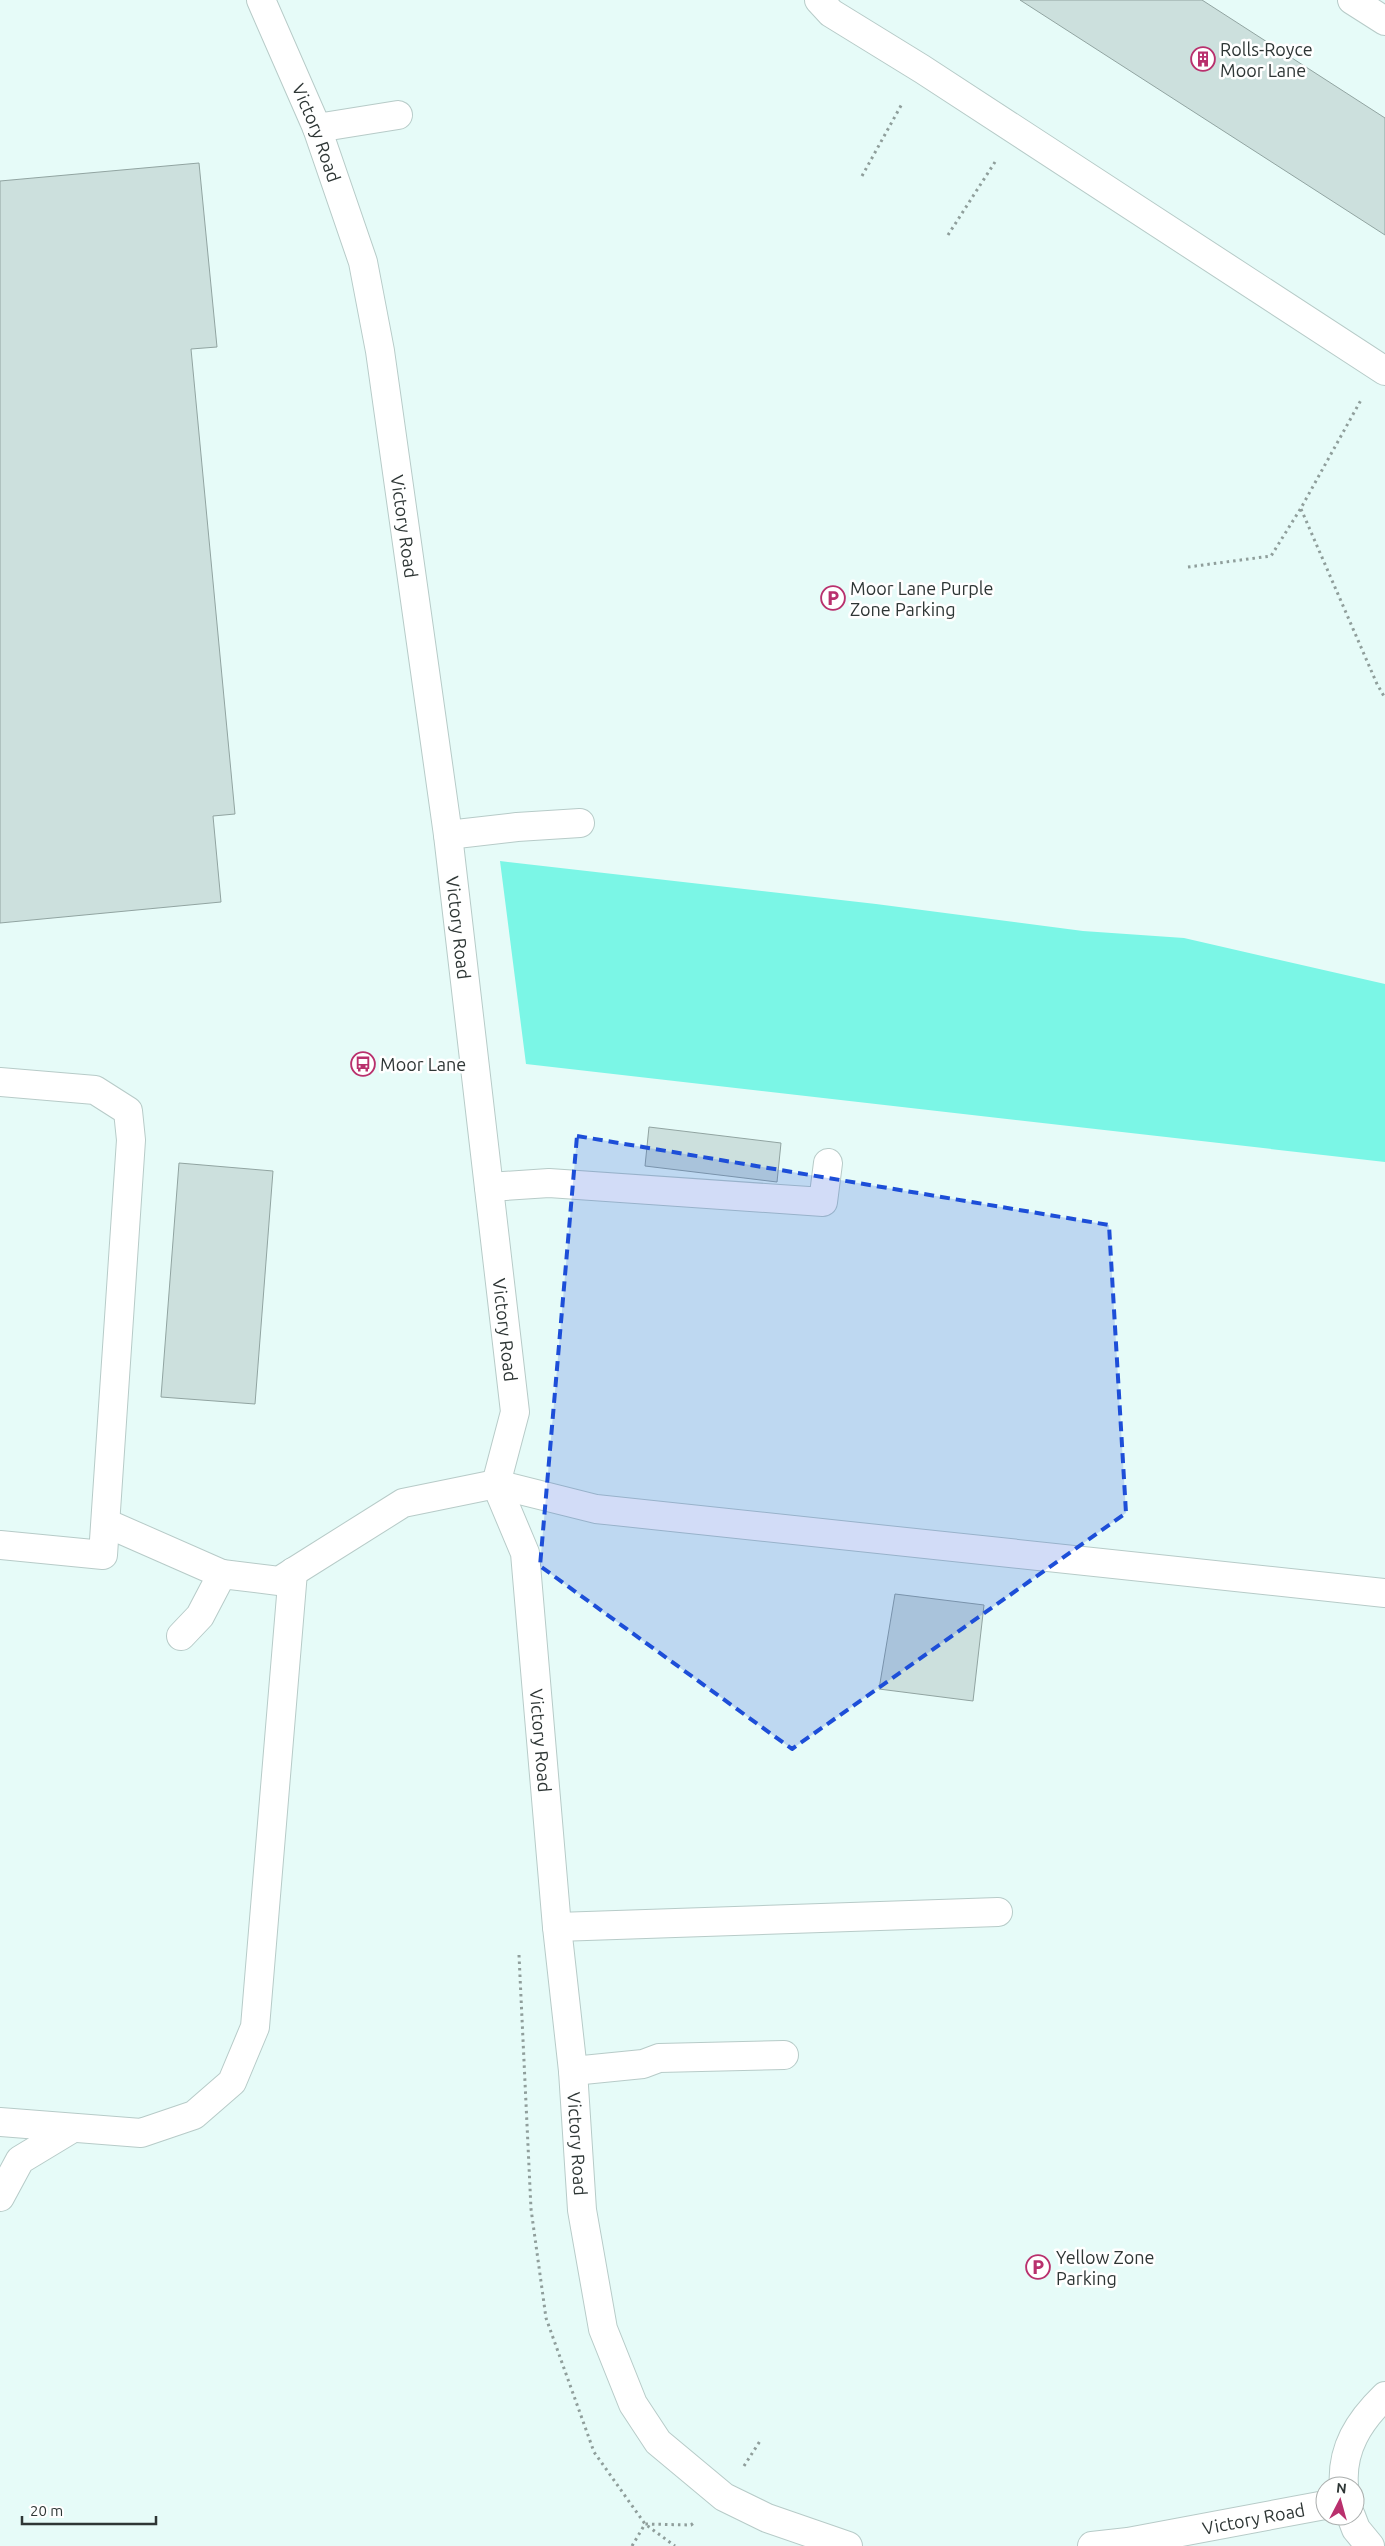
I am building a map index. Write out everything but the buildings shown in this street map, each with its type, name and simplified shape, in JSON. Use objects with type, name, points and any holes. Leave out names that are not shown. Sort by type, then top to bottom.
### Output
[{"type":"street","name":"Victory Road","points":[[261,0],[317,128],[363,262],[379,342],[448,836],[515,1412],[496,1484],[525,1553],[557,1927],[573,2071],[582,2210],[603,2329],[633,2404],[658,2442],[724,2497],[767,2518],[848,2546]]},
{"type":"street","points":[[819,0],[831,13],[922,69],[1382,369]]},
{"type":"street","points":[[1352,0],[1385,21]]},
{"type":"street","points":[[317,128],[398,115]]},
{"type":"street","points":[[448,836],[517,827],[580,823]]},
{"type":"street","points":[[0,1082],[95,1090],[128,1111],[130,1140],[103,1555],[0,1545]]},
{"type":"street","points":[[489,1187],[549,1183],[823,1202],[828,1163]]},
{"type":"street","points":[[106,1523],[222,1574],[279,1581],[403,1503],[496,1484],[596,1509],[1385,1593]]},
{"type":"street","points":[[0,2122],[141,2133],[194,2115],[232,2082],[255,2027],[293,1572]]},
{"type":"street","points":[[181,1636],[200,1616],[222,1574]]},
{"type":"street","points":[[557,1927],[998,1912]]},
{"type":"street","points":[[573,2071],[643,2064],[659,2058],[784,2055]]},
{"type":"street","points":[[0,2197],[20,2160],[72,2128]]},
{"type":"street","points":[[1343,2476],[1349,2443],[1364,2417],[1385,2396]]},
{"type":"street","name":"Victory Road","points":[[1092,2546],[1128,2542],[1315,2507]]},
{"type":"street","points":[[1355,2526],[1370,2546]]},
{"type":"path","points":[[862,176],[922,69]]},
{"type":"path","points":[[948,234],[1016,130]]},
{"type":"path","points":[[1188,567],[1271,556],[1382,369]]},
{"type":"path","points":[[1301,508],[1376,684],[1385,698]]},
{"type":"path","points":[[531,2209],[546,2318],[594,2452],[645,2524],[675,2546]]},
{"type":"highlighted area","points":[[577,1136],[1109,1225],[1126,1513],[792,1749],[540,1566]]},
{"type":"green space","points":[[500,861],[876,904],[1083,931],[1184,938],[1385,984],[1385,1162],[526,1064]]},
{"type":"place","name":"Rolls-Royce Moor Lane","points":[[1203,59]]},
{"type":"place","name":"Moor Lane Purple Zone Parking","points":[[833,598]]},
{"type":"place","name":"Moor Lane","points":[[363,1064]]},
{"type":"place","name":"Yellow Zone Parking","points":[[1038,2267]]}]
